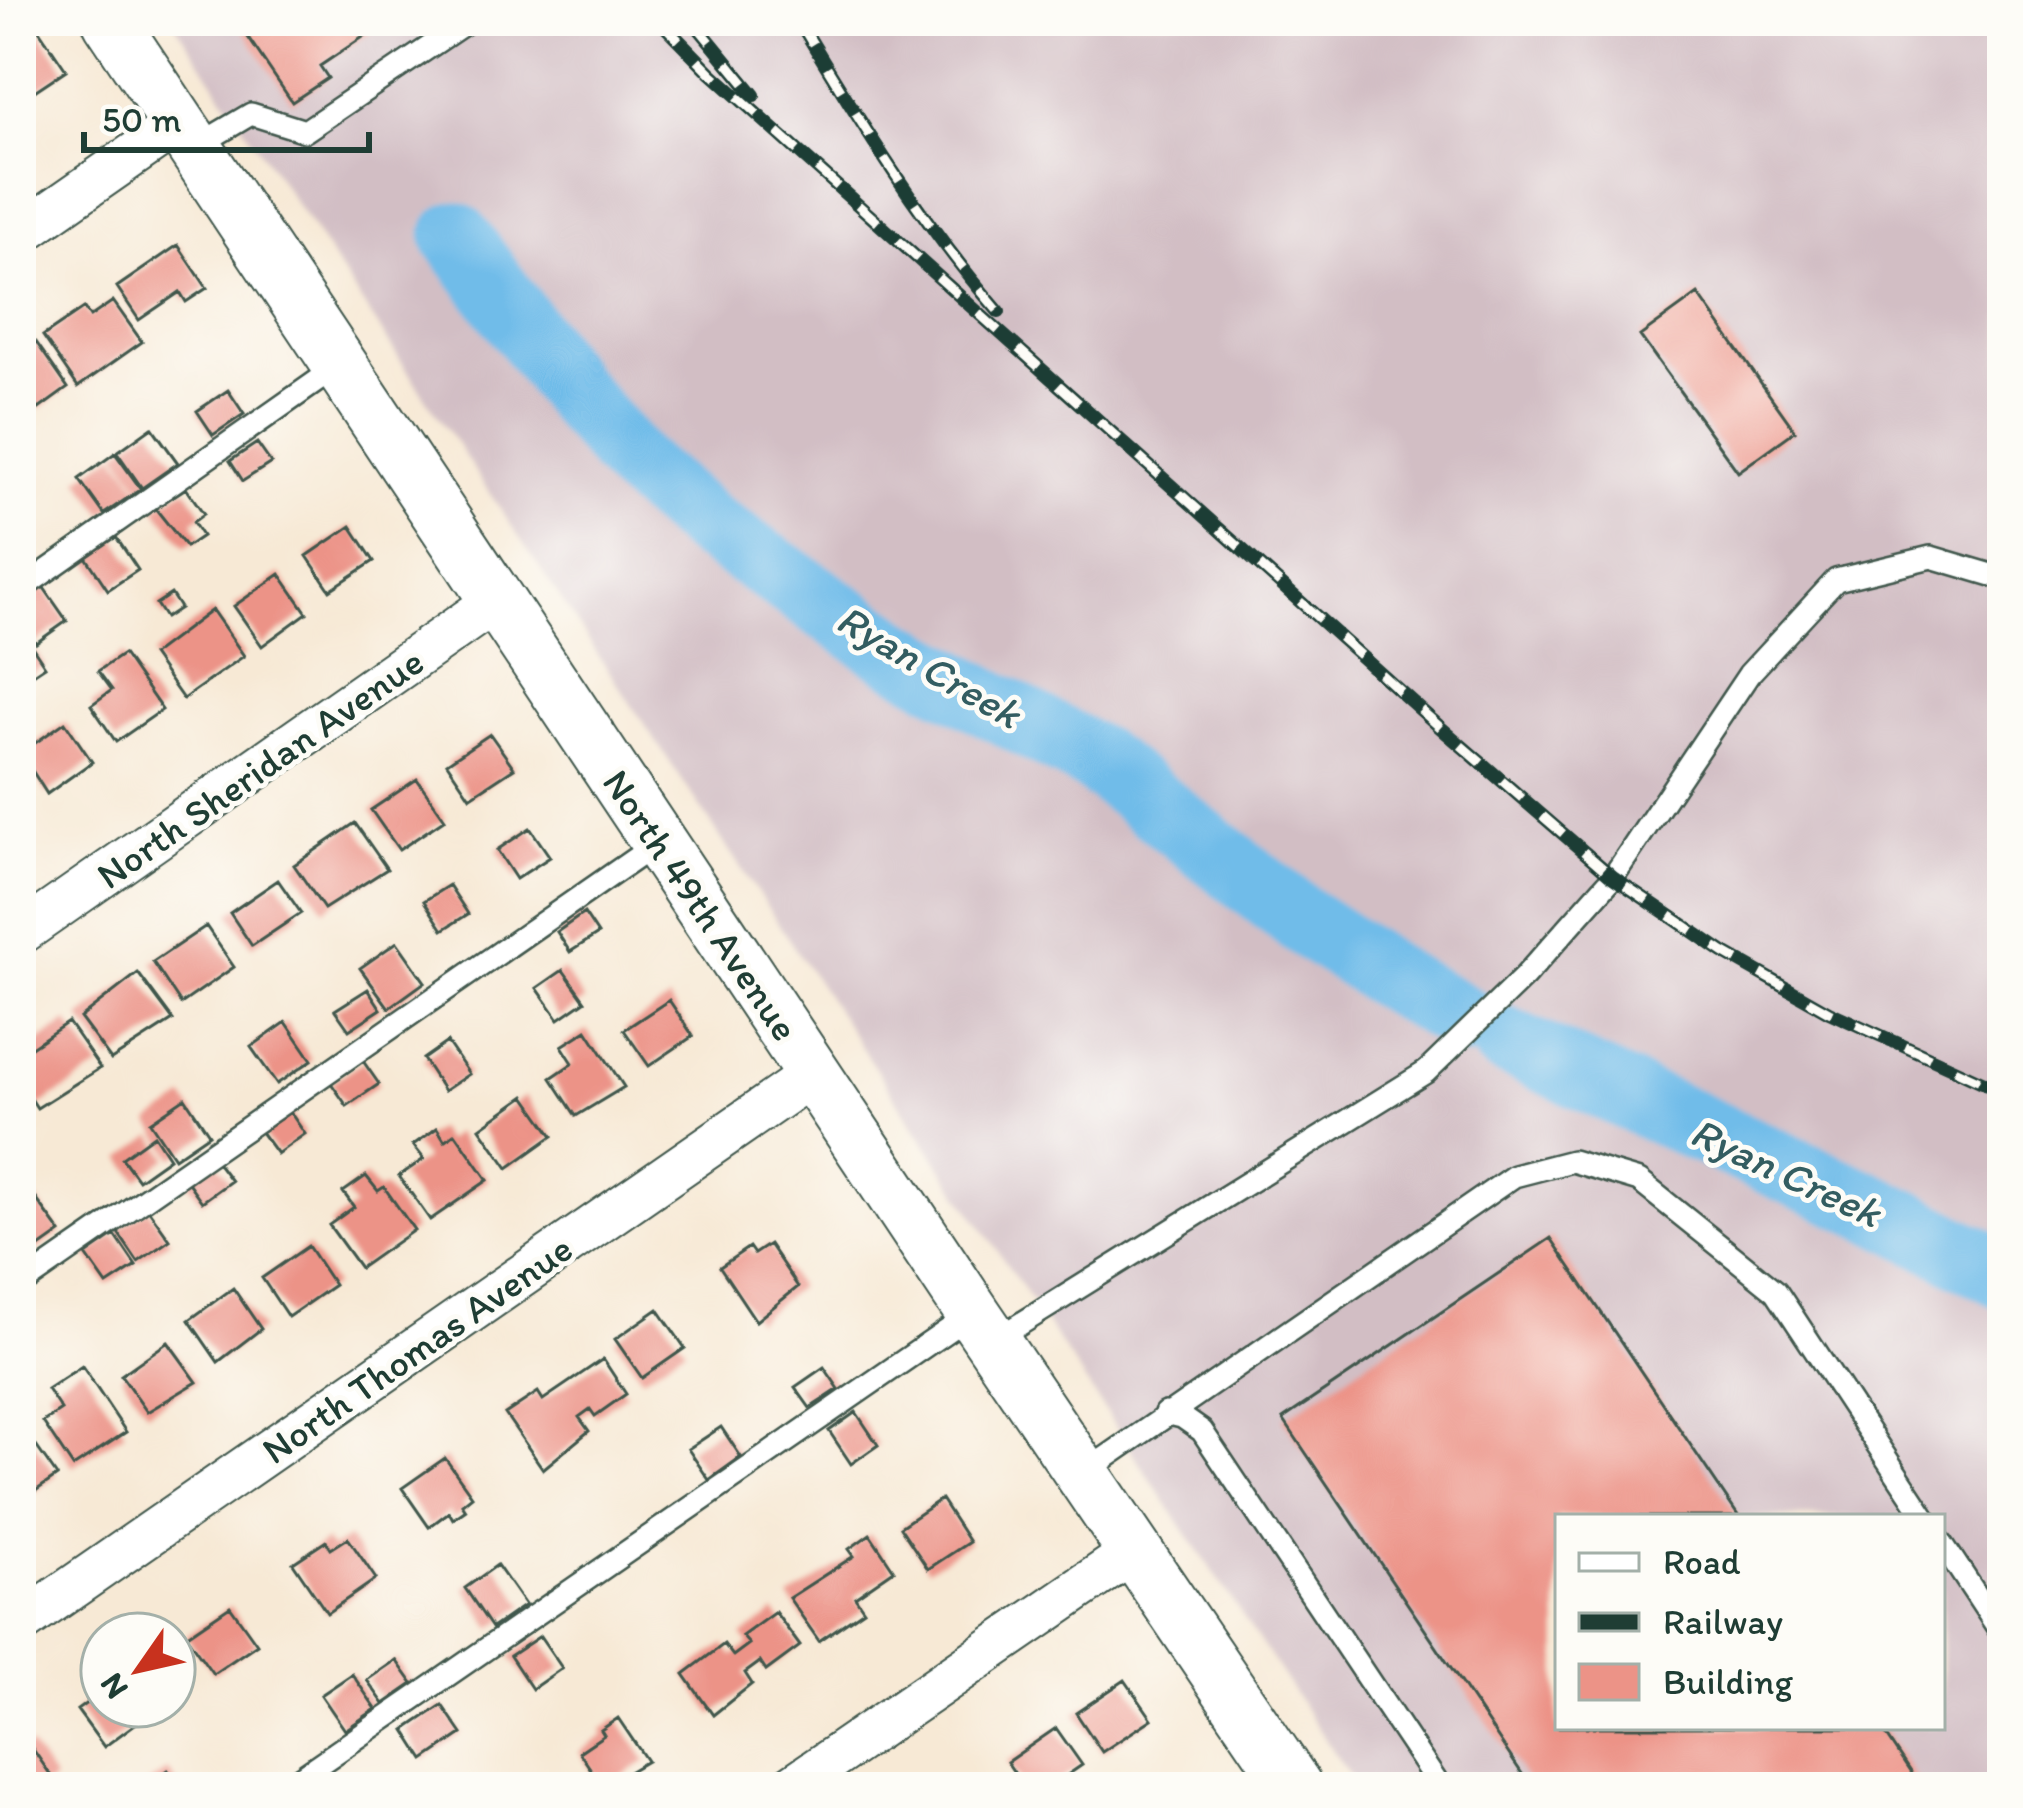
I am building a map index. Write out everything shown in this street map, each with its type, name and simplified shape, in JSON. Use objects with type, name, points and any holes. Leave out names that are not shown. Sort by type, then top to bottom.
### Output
[{"type":"street","name":"North 49th Avenue","points":[[110,21],[1290,1785]]},
{"type":"street","points":[[21,233],[187,135]]},
{"type":"street","name":"North Sheridan Avenue","points":[[21,933],[497,600]]},
{"type":"street","name":"North Thomas Avenue","points":[[21,1624],[813,1073]]},
{"type":"street","points":[[791,1787],[1136,1550]]},
{"type":"lane","points":[[187,135],[251,114],[305,130],[468,21]]},
{"type":"lane","points":[[21,589],[340,365]]},
{"type":"lane","points":[[286,1787],[983,1327],[1426,1072],[1524,977],[1613,877],[1749,674],[1836,580],[1931,557],[2002,578]]},
{"type":"lane","points":[[21,1286],[658,842]]},
{"type":"lane","points":[[1084,1472],[1514,1176],[1572,1161],[1639,1181],[1776,1292],[1923,1514]]},
{"type":"lane","points":[[1165,1413],[1182,1417],[1202,1431],[1440,1787]]},
{"type":"lane","points":[[1945,1548],[2002,1634]]},
{"type":"shaded area","points":[[173,21],[2002,21],[2002,1787],[1357,1787]]},
{"type":"building","points":[[237,21],[373,21],[368,24],[372,31],[320,66],[328,78],[292,102]]},
{"type":"building","points":[[37,27],[66,70],[21,100],[21,38]]},
{"type":"building","points":[[178,245],[207,288],[186,302],[180,292],[139,320],[117,287]]},
{"type":"building","points":[[1698,294],[1795,431],[1738,472],[1640,336]]},
{"type":"building","points":[[113,301],[142,342],[78,387],[43,336],[84,308],[90,317]]},
{"type":"building","points":[[36,342],[68,388],[39,409],[34,403],[21,412],[21,353]]},
{"type":"building","points":[[228,390],[244,414],[213,435],[197,411]]},
{"type":"building","points":[[152,427],[178,463],[142,488],[117,452]]},
{"type":"building","points":[[257,443],[271,463],[243,481],[230,461]]},
{"type":"building","points":[[115,453],[141,489],[104,514],[79,479]]},
{"type":"building","points":[[186,488],[204,514],[193,522],[202,536],[186,547],[155,508]]},
{"type":"building","points":[[351,526],[374,561],[330,590],[307,556]]},
{"type":"building","points":[[116,537],[138,570],[108,590],[86,557]]},
{"type":"building","points":[[280,574],[307,613],[262,646],[234,606]]},
{"type":"building","points":[[42,585],[67,621],[36,643],[21,620],[21,600]]},
{"type":"building","points":[[171,594],[180,608],[165,618],[156,604]]},
{"type":"building","points":[[212,610],[244,656],[183,699],[152,655]]},
{"type":"building","points":[[21,630],[45,666],[21,682]]},
{"type":"building","points":[[123,654],[162,710],[116,742],[91,705],[112,690],[98,671]]},
{"type":"building","points":[[65,722],[92,762],[47,794],[21,753]]},
{"type":"building","points":[[490,734],[514,768],[470,797],[447,763]]},
{"type":"building","points":[[417,779],[445,819],[399,850],[371,810]]},
{"type":"building","points":[[355,823],[387,869],[324,909],[294,865]]},
{"type":"building","points":[[530,828],[550,857],[516,879],[497,850]]},
{"type":"building","points":[[278,880],[301,913],[252,946],[230,913]]},
{"type":"building","points":[[449,885],[468,914],[443,930],[424,901]]},
{"type":"building","points":[[584,913],[598,934],[570,952],[557,932]]},
{"type":"building","points":[[206,926],[234,967],[181,1004],[153,962]]},
{"type":"building","points":[[397,942],[425,982],[389,1008],[360,968]]},
{"type":"building","points":[[563,970],[585,1001],[559,1019],[537,988]]},
{"type":"building","points":[[138,973],[173,1020],[111,1060],[80,1018]]},
{"type":"building","points":[[368,989],[381,1009],[349,1030],[335,1010]]},
{"type":"building","points":[[669,1000],[693,1036],[649,1066],[624,1030]]},
{"type":"building","points":[[68,1022],[100,1068],[37,1108],[21,1083],[21,1054]]},
{"type":"building","points":[[286,1022],[312,1060],[277,1084],[251,1047]]},
{"type":"building","points":[[587,1030],[624,1087],[576,1116],[551,1078],[573,1063],[562,1046]]},
{"type":"building","points":[[447,1042],[469,1074],[444,1091],[423,1059]]},
{"type":"building","points":[[363,1061],[379,1084],[347,1106],[331,1083]]},
{"type":"building","points":[[525,1096],[553,1136],[508,1168],[480,1128]]},
{"type":"building","points":[[185,1098],[209,1134],[174,1158],[150,1122]]},
{"type":"building","points":[[290,1112],[305,1134],[277,1154],[261,1132]]},
{"type":"building","points":[[437,1128],[445,1141],[455,1133],[488,1180],[430,1220],[399,1176],[424,1159],[413,1145]]},
{"type":"building","points":[[154,1135],[169,1158],[138,1180],[122,1158]]},
{"type":"building","points":[[216,1161],[231,1181],[202,1202],[187,1181]]},
{"type":"building","points":[[366,1176],[378,1191],[384,1187],[414,1230],[360,1268],[329,1225],[354,1207],[343,1192]]},
{"type":"building","points":[[29,1189],[61,1233],[30,1255],[21,1243],[21,1195]]},
{"type":"building","points":[[148,1209],[170,1240],[138,1262],[117,1231]]},
{"type":"building","points":[[115,1235],[136,1266],[107,1285],[86,1255]]},
{"type":"building","points":[[1551,1238],[1737,1514],[1555,1514],[1555,1730],[1883,1730],[1921,1787],[1531,1787],[1283,1419]]},
{"type":"building","points":[[769,1244],[798,1287],[756,1321],[720,1267],[749,1247],[754,1254]]},
{"type":"building","points":[[308,1246],[334,1285],[288,1317],[262,1278]]},
{"type":"building","points":[[233,1288],[261,1329],[218,1362],[189,1320]]},
{"type":"building","points":[[658,1309],[685,1348],[642,1378],[615,1339]]},
{"type":"building","points":[[168,1342],[197,1382],[147,1412],[121,1375]]},
{"type":"building","points":[[603,1359],[626,1394],[595,1416],[590,1409],[579,1417],[589,1431],[543,1469],[505,1414],[538,1392],[543,1400]]},
{"type":"building","points":[[82,1366],[126,1432],[73,1467],[43,1422],[61,1410],[47,1389]]},
{"type":"building","points":[[824,1367],[839,1389],[810,1408],[795,1387]]},
{"type":"building","points":[[856,1412],[878,1445],[851,1464],[829,1431]]},
{"type":"building","points":[[721,1427],[741,1457],[709,1480],[688,1449]]},
{"type":"building","points":[[25,1430],[57,1476],[21,1501],[21,1433]]},
{"type":"building","points":[[445,1458],[472,1496],[462,1504],[466,1510],[453,1519],[449,1512],[429,1527],[402,1488]]},
{"type":"building","points":[[941,1499],[969,1542],[928,1569],[900,1527]]},
{"type":"building","points":[[870,1534],[894,1570],[855,1597],[864,1610],[819,1641],[789,1598],[854,1556],[849,1549]]},
{"type":"building","points":[[348,1538],[376,1579],[327,1613],[293,1563],[326,1541],[331,1549]]},
{"type":"building","points":[[497,1565],[525,1605],[492,1628],[465,1588]]},
{"type":"building","points":[[230,1606],[257,1644],[213,1674],[198,1653],[198,1628]]},
{"type":"building","points":[[775,1612],[800,1646],[766,1671],[760,1662],[745,1673],[752,1684],[713,1715],[684,1674],[724,1644],[733,1656],[749,1644],[742,1636]]},
{"type":"building","points":[[540,1636],[562,1668],[532,1689],[510,1656]]},
{"type":"building","points":[[396,1660],[413,1684],[384,1704],[367,1680]]},
{"type":"building","points":[[352,1674],[376,1709],[345,1730],[321,1695]]},
{"type":"building","points":[[1125,1680],[1152,1719],[1102,1752],[1076,1713]]},
{"type":"building","points":[[442,1705],[462,1734],[424,1760],[405,1730]]},
{"type":"building","points":[[618,1718],[647,1761],[603,1787],[579,1752],[604,1735],[601,1730]]},
{"type":"building","points":[[1056,1728],[1082,1765],[1050,1787],[1024,1787],[1007,1762]]},
{"type":"building","points":[[92,1730],[127,1730],[104,1747]]},
{"type":"building","points":[[30,1745],[54,1780],[43,1787],[21,1787],[21,1751]]},
{"type":"building","points":[[168,1770],[179,1787],[143,1787]]},
{"type":"waterway","name":"Ryan Creek","points":[[456,236],[568,388],[635,466],[705,524],[894,652],[1096,760],[1303,921],[1468,1022]]},
{"type":"waterway","name":"Ryan Creek","points":[[1504,1040],[1883,1212],[2002,1274]]},
{"type":"railway","points":[[660,21],[711,73],[1613,877],[1723,952],[1829,1012],[2002,1091]]},
{"type":"railway","points":[[693,21],[754,95]]},
{"type":"railway","points":[[799,21],[918,207],[999,312]]}]
